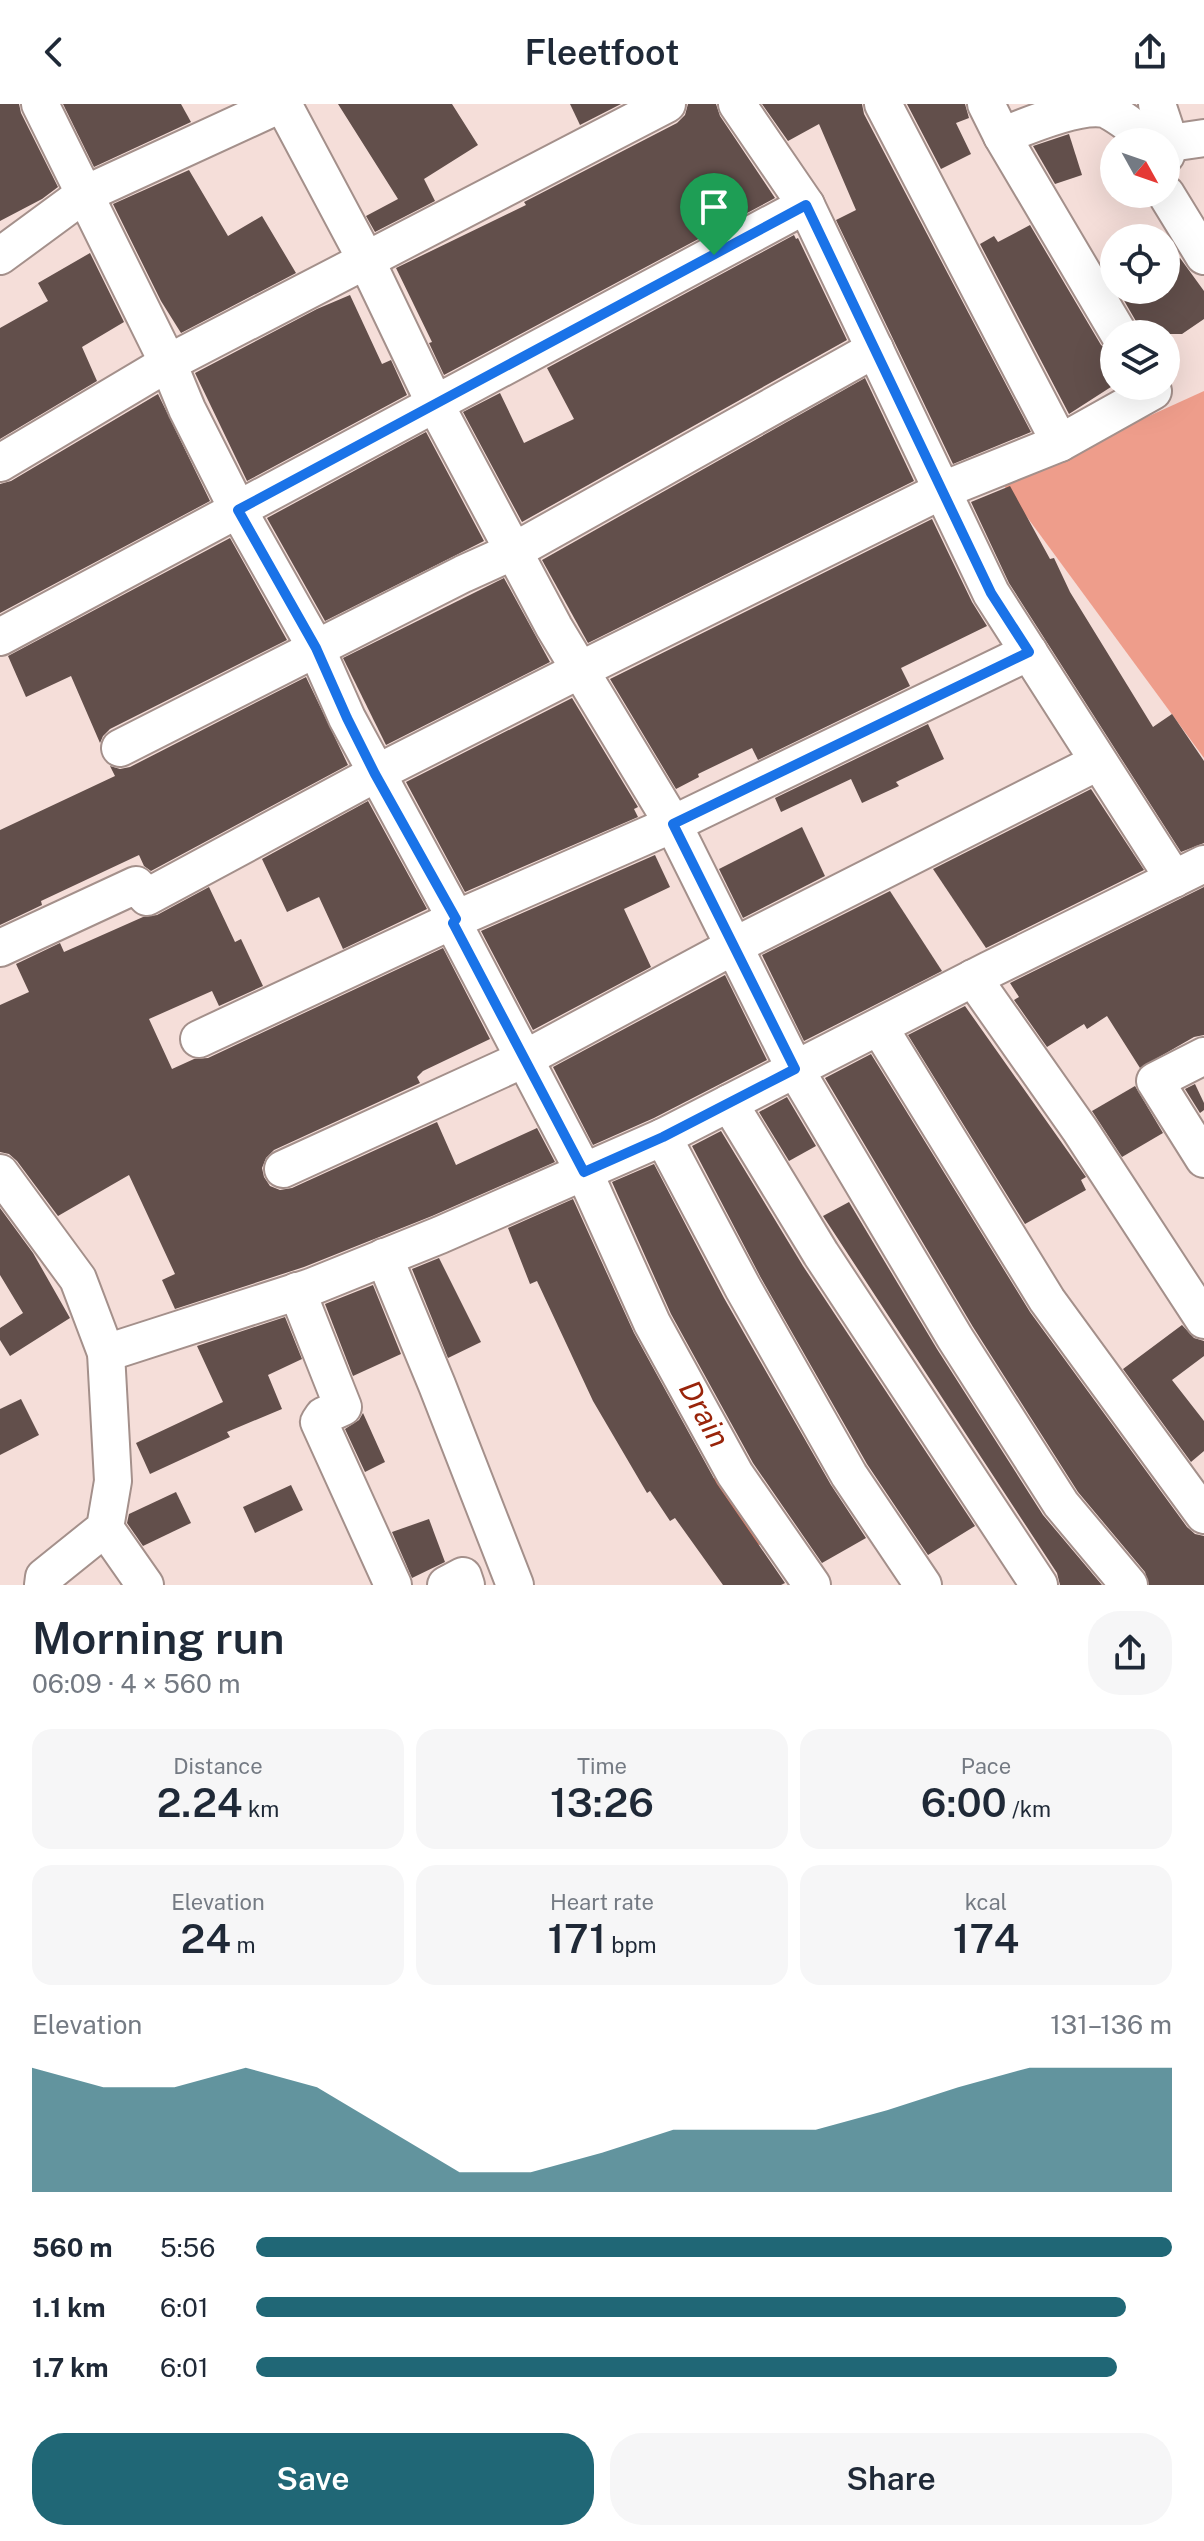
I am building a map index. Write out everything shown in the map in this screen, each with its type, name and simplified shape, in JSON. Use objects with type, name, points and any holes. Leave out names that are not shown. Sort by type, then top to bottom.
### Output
[{"type":"street","points":[[40,104],[238,510],[316,648],[375,774],[456,919]]},
{"type":"street","points":[[3,248],[83,195],[220,116],[282,104],[365,258],[435,404],[514,551],[580,670],[673,824],[795,1069],[955,1338],[1061,1504],[1129,1585]]},
{"type":"street","points":[[0,463],[168,363],[365,258],[667,104]]},
{"type":"street","points":[[106,1353],[297,1291],[584,1172],[663,1137],[973,978],[1193,876],[1098,762],[991,593],[806,205],[737,104]]},
{"type":"street","points":[[883,104],[1060,443]]},
{"type":"street","points":[[986,104],[1111,320]]},
{"type":"street","points":[[1157,104],[1165,128]]},
{"type":"street","points":[[1002,136],[1056,114],[1083,108],[1103,108],[1138,128]]},
{"type":"street","points":[[0,637],[806,205]]},
{"type":"street","points":[[1175,208],[1204,256]]},
{"type":"street","points":[[120,748],[514,551],[875,349]]},
{"type":"street","points":[[0,948],[136,885],[147,897],[375,774],[580,670],[943,490],[1060,443],[1137,400]]},
{"type":"street","points":[[199,1039],[456,919],[673,824],[1029,652]]},
{"type":"street","points":[[283,1169],[524,1059],[734,946],[1098,762]]},
{"type":"street","points":[[456,919],[453,923],[584,1172],[652,1323],[735,1474],[812,1585]]},
{"type":"street","points":[[973,978],[1080,1130],[1204,1320]]},
{"type":"street","points":[[879,1027],[1047,1300],[1192,1472],[1204,1515]]},
{"type":"street","points":[[1204,1056],[1155,1081],[1204,1159]]},
{"type":"street","points":[[729,1103],[821,1254],[1039,1585]]},
{"type":"street","points":[[663,1137],[743,1288],[849,1475],[923,1585]]},
{"type":"street","points":[[0,1173],[78,1279],[106,1353],[113,1481],[105,1528],[44,1577],[43,1585]]},
{"type":"street","points":[[384,1257],[515,1585]]},
{"type":"street","points":[[297,1291],[343,1407],[323,1416],[319,1422],[393,1585]]},
{"type":"street","points":[[105,1528],[145,1585]]},
{"type":"street","points":[[446,1585],[463,1576],[466,1585]]},
{"type":"shaded area","points":[[1204,391],[1204,758],[1002,483]]},
{"type":"building","points":[[0,104],[19,104],[58,187],[0,221]]},
{"type":"building","points":[[63,104],[181,104],[191,122],[94,167]]},
{"type":"building","points":[[338,104],[452,104],[478,145],[424,179],[435,201],[375,232],[366,216],[398,199]]},
{"type":"building","points":[[570,104],[621,104],[580,125]]},
{"type":"building","points":[[688,104],[716,104],[720,116],[775,198],[444,375],[429,343],[432,342],[396,268],[526,205],[524,202],[677,123],[685,115]]},
{"type":"building","points":[[762,104],[862,104],[864,114],[1031,432],[953,464],[836,220],[856,210],[819,124],[788,141]]},
{"type":"building","points":[[907,104],[965,104],[969,118],[956,123],[971,154],[941,169]]},
{"type":"building","points":[[1069,134],[1082,175],[1055,184],[1033,146]]},
{"type":"building","points":[[189,170],[228,236],[262,216],[296,273],[181,333],[161,301],[113,204]]},
{"type":"building","points":[[1030,225],[1100,343],[1100,394],[1069,414],[980,244],[994,236],[998,242]]},
{"type":"building","points":[[794,235],[847,340],[522,522],[463,412],[500,393],[524,443],[574,419],[547,368]]},
{"type":"building","points":[[90,253],[124,322],[82,347],[97,381],[0,439],[0,328],[48,301],[38,283]]},
{"type":"building","points":[[1180,258],[1204,291],[1204,319],[1182,334],[1180,320],[1135,320],[1126,304],[1180,304]]},
{"type":"building","points":[[350,295],[382,364],[391,360],[407,395],[247,481],[195,373]]},
{"type":"building","points":[[865,378],[914,481],[588,643],[542,560]]},
{"type":"building","points":[[158,394],[210,501],[0,613],[0,484],[11,481]]},
{"type":"building","points":[[426,432],[484,541],[325,621],[267,518]]},
{"type":"building","points":[[1010,486],[1050,559],[1054,558],[1070,592],[1153,727],[1172,714],[1204,761],[1204,843],[1181,852],[1009,583],[971,502]]},
{"type":"building","points":[[932,519],[987,626],[901,668],[910,686],[758,760],[752,748],[698,774],[699,777],[676,789],[610,679]]},
{"type":"building","points":[[230,538],[287,640],[110,729],[100,743],[71,676],[26,697],[8,656]]},
{"type":"building","points":[[504,578],[550,662],[386,745],[343,658]]},
{"type":"building","points":[[306,677],[348,765],[151,871],[144,866],[139,855],[41,901],[42,905],[0,925],[0,830],[115,776],[110,766],[120,769],[130,767]]},
{"type":"building","points":[[572,698],[638,807],[634,809],[638,817],[465,892],[406,782]]},
{"type":"building","points":[[928,724],[944,759],[896,782],[899,786],[862,803],[851,779],[781,812],[775,798]]},
{"type":"building","points":[[1091,789],[1144,870],[986,948],[933,869]]},
{"type":"building","points":[[368,801],[427,909],[343,949],[319,897],[287,912],[262,859]]},
{"type":"building","points":[[802,827],[825,876],[743,918],[719,869]]},
{"type":"building","points":[[655,855],[670,887],[624,909],[651,967],[533,1030],[481,931]]},
{"type":"building","points":[[209,887],[235,942],[241,939],[263,986],[219,1006],[212,991],[149,1019],[172,1069],[194,1059],[208,1058],[443,948],[490,1039],[423,1071],[417,1077],[420,1083],[274,1150],[262,1168],[270,1186],[280,1190],[292,1188],[437,1122],[456,1165],[537,1128],[555,1162],[304,1267],[175,1309],[162,1280],[175,1274],[129,1175],[58,1216],[17,1161],[9,1154],[0,1152],[0,1005],[29,992],[16,964],[60,943],[64,952],[143,917],[157,915]]},
{"type":"building","points":[[1204,887],[1204,1035],[1194,1037],[1140,1068],[1107,1016],[1087,1029],[1084,1024],[1047,1047],[1014,1000],[1019,997],[1010,983]]},
{"type":"building","points":[[890,891],[942,971],[804,1041],[762,955]]},
{"type":"building","points":[[725,975],[767,1060],[654,1118],[593,1145],[553,1067]]},
{"type":"building","points":[[965,1006],[1086,1177],[1081,1180],[1086,1190],[1025,1224],[908,1035]]},
{"type":"building","points":[[871,1054],[1030,1312],[1187,1527],[1195,1534],[1204,1536],[1204,1585],[1149,1585],[1145,1572],[1078,1492],[973,1327],[825,1078]]},
{"type":"building","points":[[1195,1084],[1204,1103],[1204,1110],[1200,1113],[1185,1089]]},
{"type":"building","points":[[1135,1086],[1163,1133],[1122,1157],[1092,1111]]},
{"type":"building","points":[[787,1097],[816,1146],[789,1161],[759,1112]]},
{"type":"building","points":[[721,1131],[803,1266],[975,1526],[928,1555],[867,1464],[761,1278],[692,1146]]},
{"type":"building","points":[[654,1164],[724,1298],[831,1485],[866,1538],[822,1563],[753,1463],[671,1314],[612,1182]]},
{"type":"building","points":[[573,1199],[634,1333],[717,1484],[785,1583],[723,1585],[675,1518],[670,1521],[650,1491],[647,1493],[593,1401],[537,1281],[530,1284],[508,1228]]},
{"type":"building","points":[[849,1202],[937,1349],[1043,1515],[1102,1585],[1060,1585],[1057,1573],[823,1216]]},
{"type":"building","points":[[0,1208],[33,1253],[70,1318],[10,1356],[0,1340],[0,1328],[23,1313],[0,1275]]},
{"type":"building","points":[[439,1258],[481,1342],[448,1358],[412,1269]]},
{"type":"building","points":[[373,1285],[401,1354],[353,1376],[325,1304]]},
{"type":"building","points":[[285,1317],[302,1359],[268,1375],[282,1409],[227,1432],[230,1437],[150,1474],[136,1443],[223,1402],[197,1346]]},
{"type":"building","points":[[1182,1325],[1194,1338],[1204,1341],[1204,1356],[1172,1380],[1204,1421],[1204,1451],[1191,1462],[1123,1369]]},
{"type":"building","points":[[21,1399],[39,1435],[0,1455],[0,1409]]},
{"type":"building","points":[[363,1413],[385,1462],[365,1472],[345,1429],[359,1420]]},
{"type":"building","points":[[291,1485],[303,1510],[255,1533],[243,1507]]},
{"type":"building","points":[[176,1492],[191,1523],[143,1546],[127,1523],[129,1514]]},
{"type":"building","points":[[429,1519],[445,1562],[412,1578],[392,1532]]},
{"type":"waterway","name":"Drain","points":[[716,1483],[760,1540]]},
{"type":"route","points":[[806,205],[991,593],[1029,652],[673,824],[795,1069],[663,1137],[584,1172],[453,923],[456,919],[375,774],[316,648],[238,510],[714,255],[806,205]]}]
